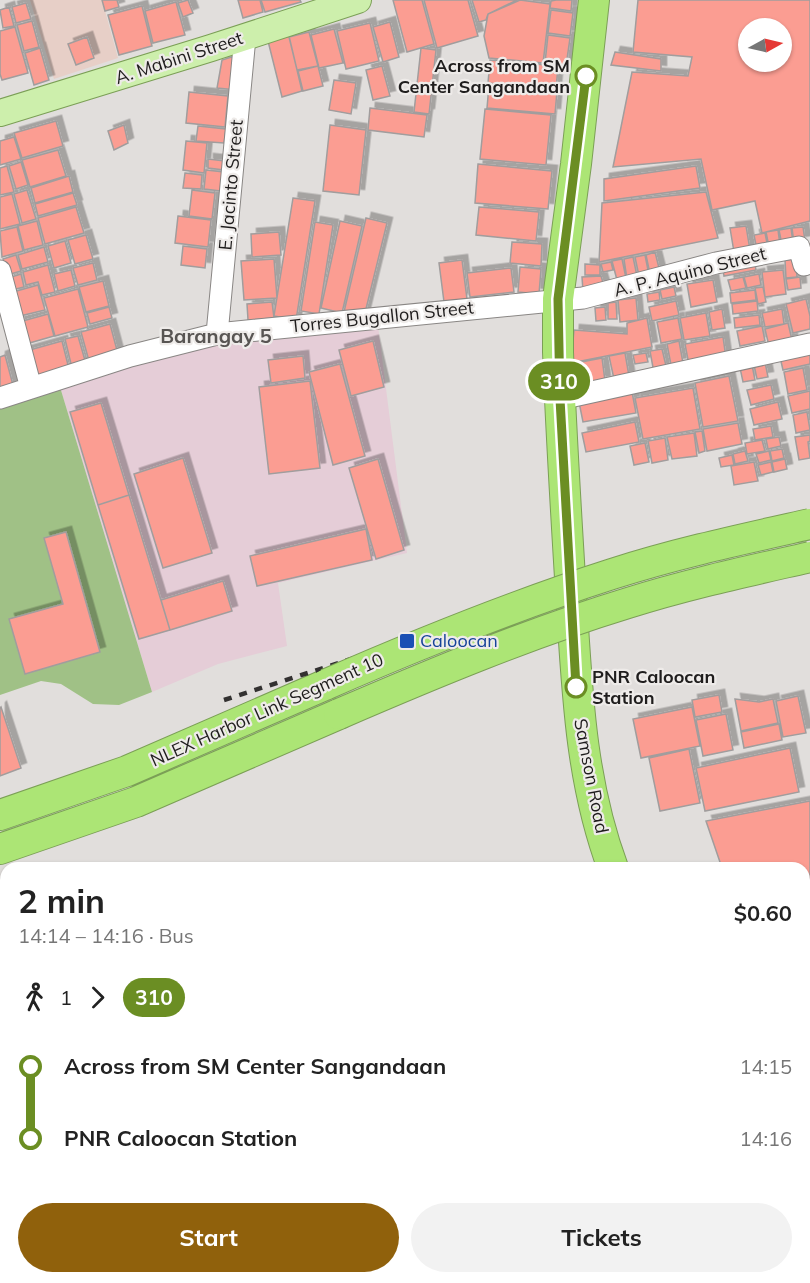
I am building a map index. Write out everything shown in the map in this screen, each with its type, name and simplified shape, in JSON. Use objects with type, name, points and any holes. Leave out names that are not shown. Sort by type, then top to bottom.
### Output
[{"type":"highway","name":"Samson Road","points":[[594,0],[576,165],[558,299],[560,399],[578,709],[587,779],[598,827],[611,862]]},
{"type":"highway","name":"NLEX Harbor Link Segment 10","points":[[0,815],[128,771],[421,643],[516,608],[612,574],[698,549],[810,524]]},
{"type":"highway","name":"NLEX Harbor Link Segment 10","points":[[0,849],[136,802],[432,674],[527,638],[628,603],[718,578],[810,557]]},
{"type":"main road","name":"A. Mabini Street","points":[[0,113],[358,0]]},
{"type":"street","name":"E. Jacinto Street","points":[[217,334],[245,37]]},
{"type":"street","name":"A. P. Aquino Street","points":[[558,299],[583,298],[716,263],[799,248],[804,265],[810,263]]},
{"type":"street","points":[[0,271],[31,388]]},
{"type":"street","name":"Torres Bugallon Street","points":[[0,398],[130,356],[217,334],[558,299]]},
{"type":"street","points":[[560,399],[810,344]]},
{"type":"shaded area","points":[[30,0],[102,0],[118,58],[54,79]]},
{"type":"shaded area","points":[[378,326],[407,553],[278,583],[287,646],[218,664],[152,692],[60,387],[214,342]]},
{"type":"green space","points":[[60,387],[152,692],[119,705],[93,704],[61,684],[41,681],[0,695],[0,406]]},
{"type":"building","points":[[102,0],[117,0],[119,7],[105,11]]},
{"type":"building","points":[[188,0],[193,13],[183,17],[178,3]]},
{"type":"building","points":[[238,0],[260,0],[263,12],[243,18]]},
{"type":"building","points":[[261,0],[300,0],[301,2],[265,12]]},
{"type":"building","points":[[393,0],[422,0],[434,44],[407,52]]},
{"type":"building","points":[[424,0],[468,0],[478,36],[437,48]]},
{"type":"building","points":[[472,0],[517,0],[488,14],[486,20],[479,22]]},
{"type":"building","points":[[520,0],[550,4],[543,63],[489,58],[484,36],[488,14]]},
{"type":"building","points":[[572,0],[571,11],[550,8],[551,1]]},
{"type":"building","points":[[638,0],[810,0],[810,221],[762,233],[755,201],[712,210],[701,159],[613,167],[632,72],[688,76],[692,57],[633,52]]},
{"type":"building","points":[[176,2],[185,35],[153,43],[145,11]]},
{"type":"building","points":[[26,3],[31,19],[16,23],[12,7]]},
{"type":"building","points":[[142,6],[152,46],[119,55],[108,15]]},
{"type":"building","points":[[9,7],[14,26],[3,28],[0,10]]},
{"type":"building","points":[[551,10],[573,13],[570,36],[548,33]]},
{"type":"building","points":[[32,21],[39,47],[24,51],[17,25]]},
{"type":"building","points":[[390,22],[399,57],[383,62],[373,27]]},
{"type":"building","points":[[370,23],[379,61],[346,69],[337,31]]},
{"type":"building","points":[[15,27],[28,73],[2,80],[0,31]]},
{"type":"building","points":[[334,29],[343,63],[319,68],[311,35]]},
{"type":"building","points":[[309,32],[318,66],[297,70],[289,37]]},
{"type":"building","points":[[548,35],[570,38],[566,66],[545,63]]},
{"type":"building","points":[[289,36],[302,91],[282,97],[268,41]]},
{"type":"building","points":[[87,37],[94,58],[76,65],[68,44]]},
{"type":"building","points":[[40,48],[49,80],[34,85],[25,53]]},
{"type":"building","points":[[421,48],[436,50],[429,114],[414,112]]},
{"type":"building","points":[[615,52],[661,59],[661,71],[611,65]]},
{"type":"building","points":[[241,54],[237,90],[217,88],[222,60]]},
{"type":"building","points":[[490,60],[558,66],[556,90],[488,83]]},
{"type":"building","points":[[318,66],[323,86],[303,91],[298,71]]},
{"type":"building","points":[[382,66],[390,96],[373,100],[366,70]]},
{"type":"building","points":[[334,80],[356,83],[351,114],[329,110]]},
{"type":"building","points":[[489,85],[557,91],[555,114],[487,108]]},
{"type":"building","points":[[189,92],[228,96],[225,127],[186,123]]},
{"type":"building","points":[[370,108],[427,115],[424,137],[368,130]]},
{"type":"building","points":[[485,109],[551,115],[546,165],[480,159]]},
{"type":"building","points":[[56,121],[63,146],[22,158],[14,133]]},
{"type":"building","points":[[124,125],[128,143],[114,150],[108,131]]},
{"type":"building","points":[[330,125],[366,130],[359,195],[323,191]]},
{"type":"building","points":[[198,126],[226,129],[224,143],[196,141]]},
{"type":"building","points":[[14,137],[21,159],[0,165],[0,141]]},
{"type":"building","points":[[186,141],[207,143],[204,173],[183,170]]},
{"type":"building","points":[[58,150],[66,176],[30,187],[22,160]]},
{"type":"building","points":[[208,159],[225,161],[224,170],[208,168]]},
{"type":"building","points":[[21,162],[28,185],[16,189],[9,166]]},
{"type":"building","points":[[478,164],[552,171],[548,209],[475,203]]},
{"type":"building","points":[[7,166],[14,192],[0,195],[0,168]]},
{"type":"building","points":[[696,166],[700,188],[604,201],[604,179]]},
{"type":"building","points":[[206,170],[224,172],[221,191],[204,189]]},
{"type":"building","points":[[185,173],[202,175],[201,189],[183,188]]},
{"type":"building","points":[[69,176],[73,192],[35,203],[31,188]]},
{"type":"building","points":[[27,190],[36,219],[22,223],[14,194]]},
{"type":"building","points":[[192,190],[215,193],[212,219],[189,216]]},
{"type":"building","points":[[706,192],[718,238],[599,262],[602,203]]},
{"type":"building","points":[[73,193],[77,205],[38,216],[35,204]]},
{"type":"building","points":[[12,194],[20,224],[0,229],[0,197]]},
{"type":"building","points":[[293,198],[315,201],[296,320],[274,316]]},
{"type":"building","points":[[76,207],[84,233],[45,244],[38,218]]},
{"type":"building","points":[[479,207],[539,212],[536,241],[476,235]]},
{"type":"building","points":[[178,216],[211,220],[208,247],[175,243]]},
{"type":"building","points":[[366,218],[387,223],[364,317],[344,312]]},
{"type":"building","points":[[37,221],[43,245],[24,250],[18,226]]},
{"type":"building","points":[[340,221],[362,226],[342,313],[321,308]]},
{"type":"building","points":[[315,222],[333,225],[319,314],[301,311]]},
{"type":"building","points":[[746,226],[750,250],[734,252],[730,228]]},
{"type":"building","points":[[17,227],[23,251],[2,257],[0,231]]},
{"type":"building","points":[[803,227],[805,241],[794,243],[792,228]]},
{"type":"building","points":[[791,228],[793,243],[782,245],[779,230]]},
{"type":"building","points":[[778,230],[780,245],[769,247],[766,232]]},
{"type":"building","points":[[279,232],[281,255],[252,257],[251,234]]},
{"type":"building","points":[[765,233],[768,248],[757,250],[754,235]]},
{"type":"building","points":[[86,235],[93,259],[75,264],[68,240]]},
{"type":"building","points":[[65,241],[71,263],[54,268],[48,246]]},
{"type":"building","points":[[512,242],[542,244],[541,266],[510,263]]},
{"type":"building","points":[[183,246],[207,249],[205,268],[181,265]]},
{"type":"building","points":[[44,247],[48,262],[22,269],[18,255]]},
{"type":"building","points":[[655,252],[660,272],[650,274],[646,255]]},
{"type":"building","points":[[16,255],[21,271],[7,275],[3,259]]},
{"type":"building","points":[[645,255],[649,275],[639,276],[635,257]]},
{"type":"building","points":[[633,257],[637,276],[627,279],[624,259]]},
{"type":"building","points":[[274,259],[277,298],[244,300],[241,261]]},
{"type":"building","points":[[622,259],[626,278],[617,280],[612,261]]},
{"type":"building","points":[[754,259],[756,270],[724,276],[722,265]]},
{"type":"building","points":[[796,259],[797,277],[786,278],[785,260]]},
{"type":"building","points":[[462,260],[467,299],[444,302],[439,263]]},
{"type":"building","points":[[611,262],[613,270],[603,272],[601,264]]},
{"type":"building","points":[[93,263],[97,280],[78,285],[73,268]]},
{"type":"building","points":[[585,264],[600,265],[600,275],[585,275]]},
{"type":"building","points":[[48,265],[55,292],[42,295],[38,282],[26,285],[23,272]]},
{"type":"building","points":[[520,267],[541,269],[539,294],[518,292]]},
{"type":"building","points":[[511,268],[514,292],[470,297],[467,273]]},
{"type":"building","points":[[71,270],[75,286],[58,291],[54,274]]},
{"type":"building","points":[[783,270],[786,294],[765,297],[762,272]]},
{"type":"building","points":[[21,274],[24,287],[12,290],[8,278]]},
{"type":"building","points":[[759,274],[761,285],[747,288],[744,277]]},
{"type":"building","points":[[601,276],[604,286],[583,291],[582,277]]},
{"type":"building","points":[[743,277],[746,288],[731,291],[728,280]]},
{"type":"building","points":[[800,277],[801,288],[788,290],[786,279]]},
{"type":"building","points":[[713,280],[717,302],[691,307],[687,284]]},
{"type":"building","points":[[103,281],[109,306],[86,312],[79,287]]},
{"type":"building","points":[[38,285],[45,310],[20,316],[13,292]]},
{"type":"building","points":[[674,287],[676,296],[662,299],[660,290]]},
{"type":"building","points":[[763,287],[766,302],[758,304],[755,288]]},
{"type":"building","points":[[78,289],[88,327],[55,336],[44,298]]},
{"type":"building","points":[[755,290],[756,300],[731,303],[730,293]]},
{"type":"building","points":[[659,292],[660,300],[648,302],[647,294]]},
{"type":"building","points":[[636,298],[638,320],[620,322],[618,300]]},
{"type":"building","points":[[806,299],[810,329],[793,333],[786,304]]},
{"type":"building","points":[[676,301],[679,315],[652,321],[649,307]]},
{"type":"building","points":[[757,301],[758,311],[733,314],[732,304]]},
{"type":"building","points":[[272,302],[274,318],[248,320],[247,304]]},
{"type":"building","points":[[616,302],[617,319],[608,319],[608,303]]},
{"type":"building","points":[[109,307],[112,318],[90,324],[87,313]]},
{"type":"building","points":[[605,307],[606,320],[596,321],[595,308]]},
{"type":"building","points":[[722,309],[725,328],[712,330],[709,312]]},
{"type":"building","points":[[782,309],[784,324],[765,327],[762,313]]},
{"type":"building","points":[[706,313],[710,336],[684,340],[680,318]]},
{"type":"building","points":[[48,314],[54,336],[26,344],[19,322]]},
{"type":"building","points":[[759,315],[760,325],[735,328],[734,318]]},
{"type":"building","points":[[647,318],[652,347],[571,363],[574,330],[627,334],[627,323]]},
{"type":"building","points":[[678,318],[682,339],[661,343],[657,322]]},
{"type":"building","points":[[788,323],[792,340],[769,346],[765,329]]},
{"type":"building","points":[[110,324],[118,354],[89,361],[81,332]]},
{"type":"building","points":[[762,326],[765,341],[740,346],[737,331]]},
{"type":"building","points":[[78,336],[86,364],[72,368],[65,339]]},
{"type":"building","points":[[723,337],[726,358],[689,365],[685,344]]},
{"type":"building","points":[[62,341],[69,369],[34,379],[26,351]]},
{"type":"building","points":[[373,341],[384,387],[351,396],[339,350]]},
{"type":"building","points":[[679,341],[683,363],[671,365],[667,344]]},
{"type":"building","points":[[810,342],[810,364],[783,370],[778,348]]},
{"type":"building","points":[[662,349],[667,370],[654,373],[650,351]]},
{"type":"building","points":[[625,353],[629,376],[614,379],[609,356]]},
{"type":"building","points":[[646,353],[648,362],[635,364],[633,355]]},
{"type":"building","points":[[5,355],[14,389],[0,393],[0,357]]},
{"type":"building","points":[[303,356],[305,378],[271,383],[268,360]]},
{"type":"building","points":[[764,357],[768,377],[757,379],[753,360]]},
{"type":"building","points":[[602,358],[605,381],[580,386],[576,363]]},
{"type":"building","points":[[751,360],[755,380],[743,382],[739,363]]},
{"type":"building","points":[[340,364],[365,456],[333,465],[309,372]]},
{"type":"building","points":[[803,368],[807,390],[788,394],[784,372]]},
{"type":"building","points":[[729,376],[738,421],[703,427],[695,383]]},
{"type":"building","points":[[310,381],[320,468],[269,474],[259,387]]},
{"type":"building","points":[[771,385],[774,399],[751,405],[747,390]]},
{"type":"building","points":[[693,388],[700,429],[643,439],[635,398]]},
{"type":"building","points":[[810,391],[810,409],[792,413],[788,396]]},
{"type":"building","points":[[632,392],[636,413],[583,422],[579,402]]},
{"type":"building","points":[[778,402],[782,419],[754,425],[750,409]]},
{"type":"building","points":[[101,403],[129,495],[98,505],[70,412]]},
{"type":"building","points":[[807,412],[810,430],[796,433],[793,415]]},
{"type":"building","points":[[635,422],[639,442],[586,452],[582,433]]},
{"type":"building","points":[[738,423],[742,444],[707,451],[703,429]]},
{"type":"building","points":[[771,426],[773,437],[755,440],[753,429]]},
{"type":"building","points":[[702,431],[705,451],[699,453],[695,432]]},
{"type":"building","points":[[694,433],[697,456],[672,459],[667,437]]},
{"type":"building","points":[[810,435],[808,442],[810,458],[799,460],[795,437]]},
{"type":"building","points":[[779,437],[781,446],[768,449],[766,439]]},
{"type":"building","points":[[665,438],[668,460],[652,463],[648,441]]},
{"type":"building","points":[[762,440],[765,451],[747,454],[745,443]]},
{"type":"building","points":[[645,443],[649,462],[634,465],[630,446]]},
{"type":"building","points":[[782,449],[784,458],[772,461],[770,451]]},
{"type":"building","points":[[745,451],[748,461],[735,464],[733,454]]},
{"type":"building","points":[[769,451],[771,460],[759,463],[756,454]]},
{"type":"building","points":[[732,455],[734,465],[721,467],[719,458]]},
{"type":"building","points":[[183,458],[212,553],[163,568],[134,474]]},
{"type":"building","points":[[378,459],[404,550],[376,559],[349,468]]},
{"type":"building","points":[[785,459],[787,469],[774,472],[772,462]]},
{"type":"building","points":[[754,462],[758,481],[734,485],[731,466]]},
{"type":"building","points":[[771,462],[773,472],[761,475],[758,465]]},
{"type":"building","points":[[129,495],[170,630],[139,639],[98,505]]},
{"type":"building","points":[[366,529],[372,560],[257,586],[250,556]]},
{"type":"building","points":[[66,532],[100,652],[25,674],[9,619],[63,604],[44,538]]},
{"type":"building","points":[[223,581],[232,611],[170,630],[161,600]]},
{"type":"building","points":[[719,695],[722,712],[695,717],[692,700]]},
{"type":"building","points":[[798,696],[806,733],[783,737],[776,701]]},
{"type":"building","points":[[735,699],[759,702],[773,699],[778,723],[741,731]]},
{"type":"building","points":[[692,707],[700,746],[641,758],[633,719]]},
{"type":"building","points":[[0,708],[21,768],[0,776]]},
{"type":"building","points":[[726,714],[733,750],[703,756],[696,720]]},
{"type":"building","points":[[779,724],[782,740],[744,748],[741,732]]},
{"type":"building","points":[[790,748],[799,792],[705,811],[696,768]]},
{"type":"building","points":[[689,749],[700,803],[660,811],[649,758]]},
{"type":"building","points":[[810,801],[810,862],[720,862],[706,821]]},
{"type":"railway","points":[[224,700],[407,641],[571,597],[613,583],[661,561],[711,543],[810,520]]},
{"type":"bus line","name":"310","points":[[576,687],[560,399],[558,299],[586,76]]},
{"type":"place","name":"Across from SM Center Sangandaan","points":[[586,76]]},
{"type":"place","name":"Caloocan","points":[[407,641]]},
{"type":"place","name":"PNR Caloocan Station","points":[[576,687]]},
{"type":"district","name":"Barangay 5","points":[[216,336]]}]
